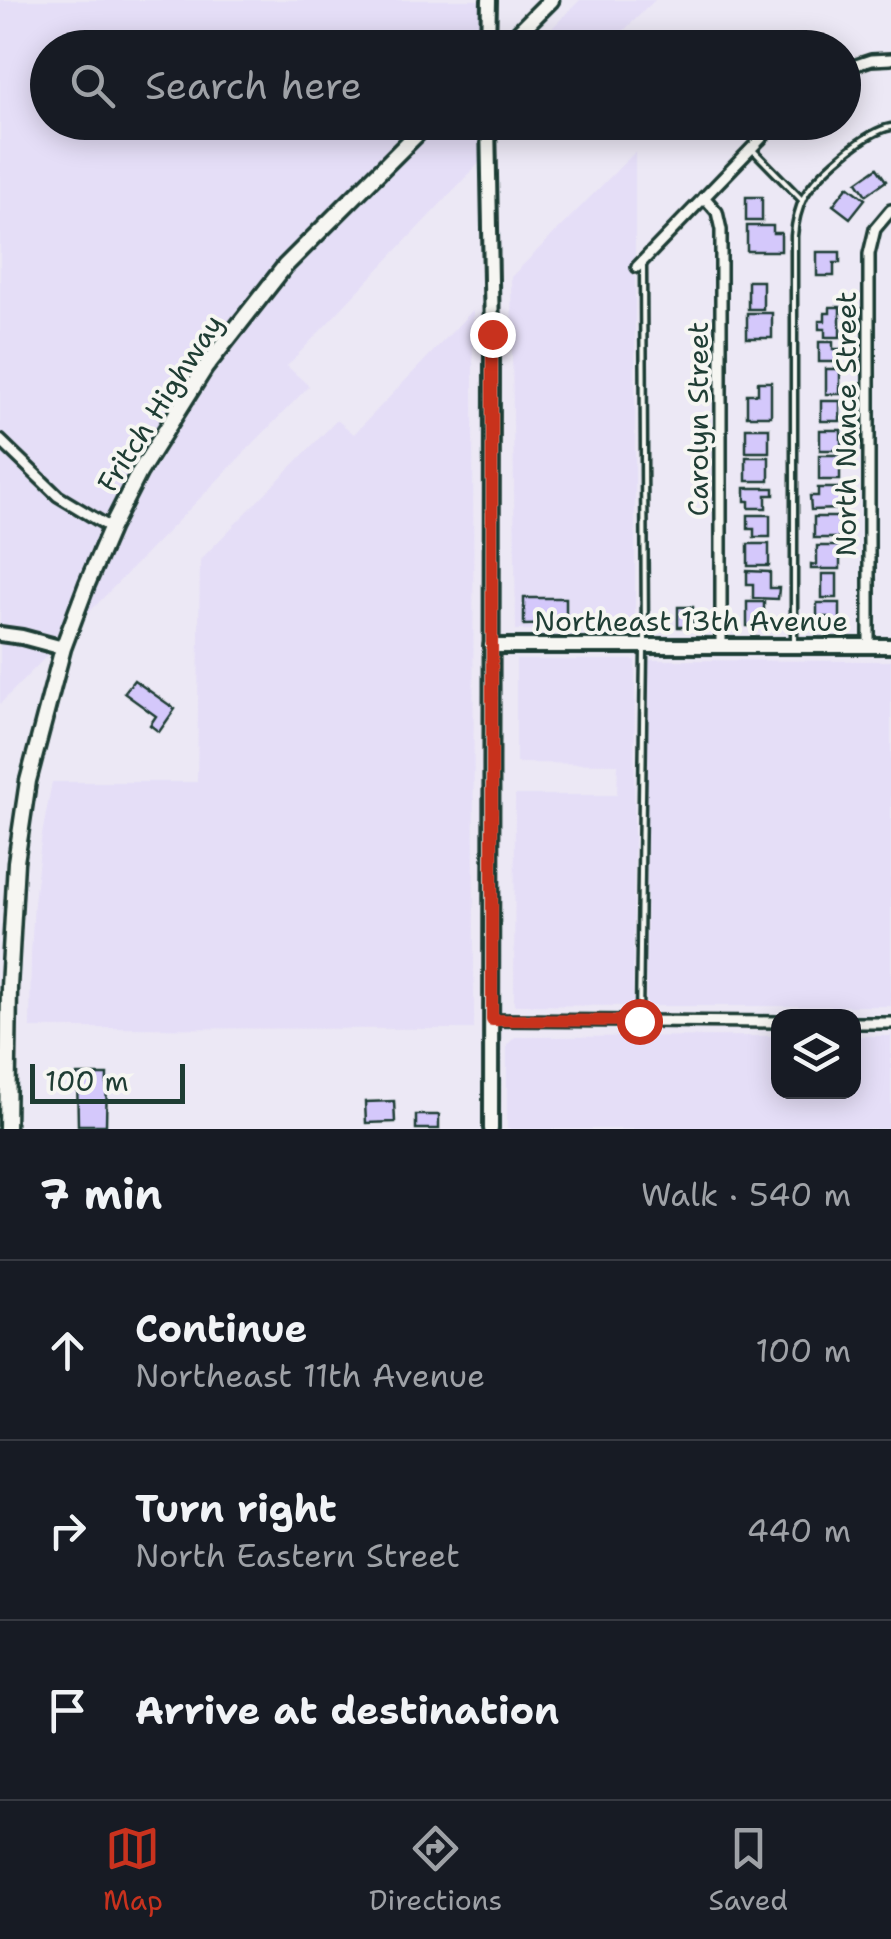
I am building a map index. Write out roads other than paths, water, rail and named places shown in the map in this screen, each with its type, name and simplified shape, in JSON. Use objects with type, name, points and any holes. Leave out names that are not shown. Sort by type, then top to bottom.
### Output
[{"type":"main road","points":[[488,30],[489,0]]},
{"type":"main road","points":[[521,30],[550,0]]},
{"type":"main road","name":"Fritch Highway","points":[[7,1129],[16,862],[28,781],[63,648],[111,528],[160,437],[216,354],[285,266],[411,140]]},
{"type":"main road","points":[[488,140],[492,334],[491,1129]]},
{"type":"main road","points":[[0,634],[63,648]]},
{"type":"main road","name":"Northeast 13th Avenue","points":[[492,646],[891,646]]},
{"type":"street","points":[[861,63],[891,58]]},
{"type":"street","points":[[640,264],[760,140]]},
{"type":"street","name":"Carolyn Street","points":[[704,197],[716,212],[721,230],[720,646]]},
{"type":"street","name":"North Nance Street","points":[[869,646],[868,254],[875,229],[891,210]]},
{"type":"street","points":[[0,440],[58,496],[111,528]]},
{"type":"street","points":[[492,1020],[771,1022]]},
{"type":"street","points":[[861,1022],[891,1023]]},
{"type":"lane","points":[[794,646],[794,236],[802,200],[811,187],[866,136],[891,127]]},
{"type":"lane","points":[[752,148],[802,200]]},
{"type":"lane","points":[[639,1021],[645,645],[640,264]]}]
